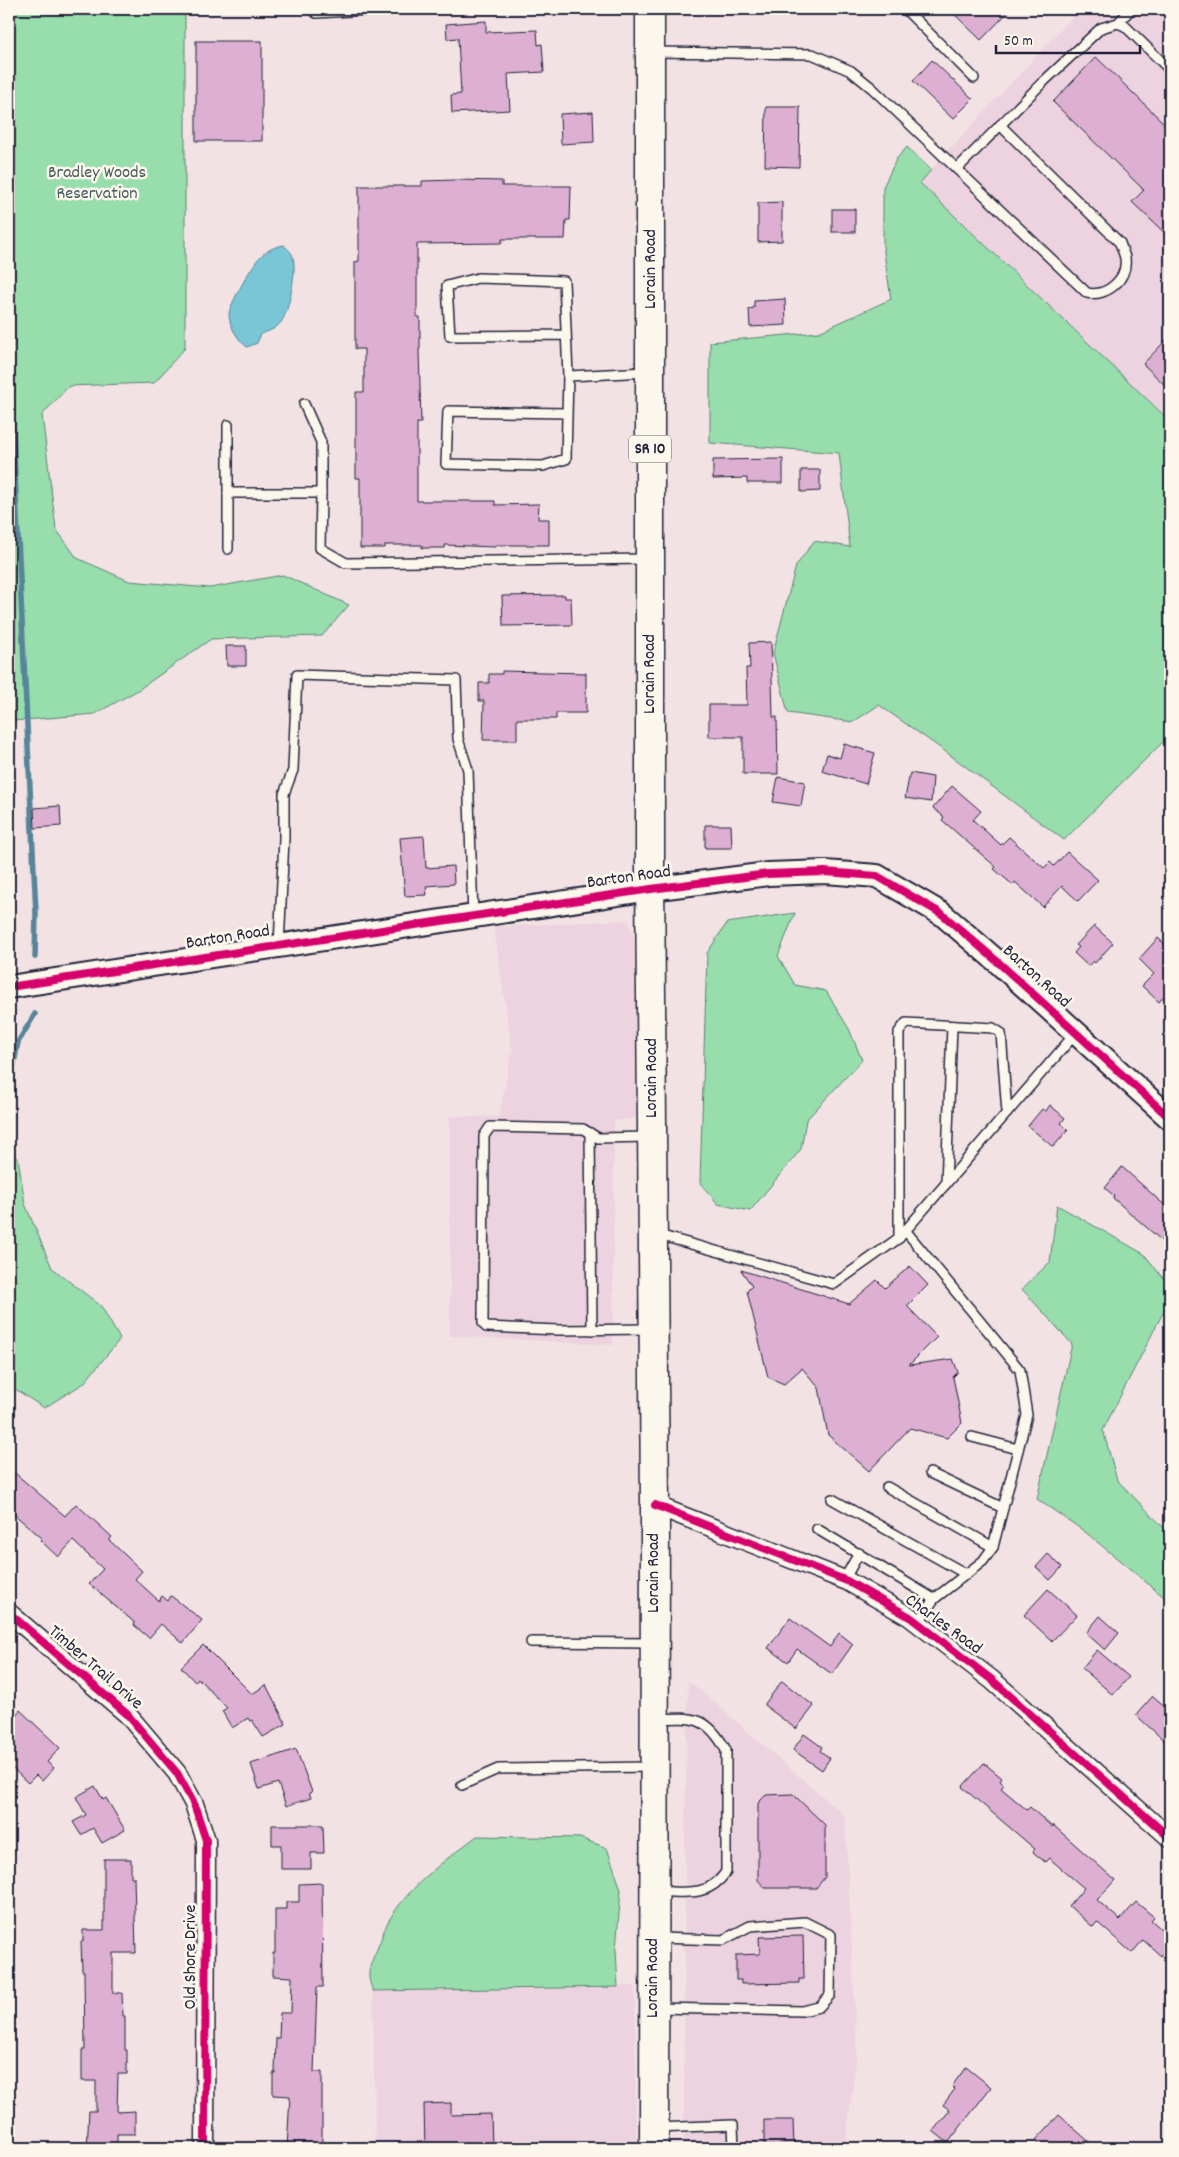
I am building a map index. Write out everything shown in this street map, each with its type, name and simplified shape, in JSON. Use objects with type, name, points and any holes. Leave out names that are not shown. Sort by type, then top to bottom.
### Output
[{"type":"main road","name":"Lorain Road","points":[[650,9],[652,52],[650,559],[654,1505],[654,2138]]},
{"type":"street","name":"Barton Road","points":[[9,987],[651,889],[768,874],[825,872],[877,876],[942,914],[1170,1118]]},
{"type":"street","name":"Charles Road","points":[[654,1505],[844,1580],[918,1623],[992,1680],[1170,1838]]},
{"type":"street","name":"Timber Trail Drive","points":[[9,1613],[127,1714],[177,1773]]},
{"type":"street","name":"Old Shore Drive","points":[[177,1773],[194,1804],[206,1840],[205,2148]]},
{"type":"lane","points":[[316,9],[316,13],[387,9]]},
{"type":"lane","points":[[905,9],[974,78]]},
{"type":"lane","points":[[957,169],[1041,84],[1101,28],[1118,23],[1131,9]]},
{"type":"lane","points":[[1118,23],[1125,26],[1170,70]]},
{"type":"lane","points":[[652,52],[812,54],[850,71],[872,88],[1088,293],[1098,295],[1111,289],[1123,274],[1125,258],[1120,242],[1000,125]]},
{"type":"lane","points":[[566,335],[450,336],[447,286],[478,278],[564,282],[568,376],[566,459],[543,466],[446,464],[448,411],[567,413]]},
{"type":"lane","points":[[568,376],[650,372]]},
{"type":"lane","points":[[304,404],[321,442],[320,548],[346,563],[650,559]]},
{"type":"lane","points":[[228,426],[228,549]]},
{"type":"lane","points":[[228,492],[321,493]]},
{"type":"lane","points":[[279,946],[284,794],[293,770],[297,675],[456,680],[458,739],[468,770],[474,916]]},
{"type":"lane","points":[[918,1623],[934,1598],[983,1561],[993,1547],[1026,1415],[1020,1370],[902,1234],[899,1032],[906,1023],[993,1028],[1001,1033],[1007,1113]]},
{"type":"lane","points":[[946,1184],[952,1026]]},
{"type":"lane","points":[[653,1233],[834,1284],[902,1234],[1076,1033]]},
{"type":"lane","points":[[652,1137],[598,1138],[584,1129],[490,1127],[484,1136],[483,1323],[486,1327],[592,1330],[653,1329]]},
{"type":"lane","points":[[590,1133],[592,1330]]},
{"type":"lane","points":[[972,1436],[1018,1449]]},
{"type":"lane","points":[[930,1473],[1003,1508]]},
{"type":"lane","points":[[887,1487],[993,1547]]},
{"type":"lane","points":[[832,1499],[966,1574]]},
{"type":"lane","points":[[817,1528],[934,1598]]},
{"type":"lane","points":[[844,1580],[858,1553]]},
{"type":"lane","points":[[531,1642],[654,1643]]},
{"type":"lane","points":[[653,1891],[700,1892],[718,1884],[726,1872],[726,1750],[719,1738],[696,1719],[686,1717],[654,1720]]},
{"type":"lane","points":[[462,1785],[498,1769],[654,1767]]},
{"type":"lane","points":[[653,1938],[723,1940],[750,1926],[805,1922],[830,1935],[832,1944],[830,1994],[818,2007],[802,2011],[653,2008]]},
{"type":"lane","points":[[654,2138],[734,2125],[734,2148]]},
{"type":"shaded area","points":[[1080,9],[1170,9],[1170,421],[919,182]]},
{"type":"shaded area","points":[[628,920],[634,936],[636,1118],[614,1121],[613,1345],[450,1336],[450,1116],[499,1117],[512,1050],[494,927]]},
{"type":"shaded area","points":[[688,1680],[845,1816],[857,2053],[845,2148],[684,2148],[685,1848]]},
{"type":"shaded area","points":[[635,1986],[636,2148],[375,2148],[373,1991]]},
{"type":"green space","name":"Bradley Woods Reservation","points":[[9,9],[185,9],[185,348],[154,383],[69,386],[42,415],[56,529],[77,558],[129,581],[210,588],[283,575],[349,605],[322,636],[211,639],[138,690],[95,714],[13,721],[9,598]]},
{"type":"green space","points":[[907,147],[931,170],[920,183],[1170,421],[1170,735],[1064,840],[946,752],[879,705],[853,722],[788,713],[773,653],[796,566],[814,541],[850,547],[839,453],[710,443],[710,342],[819,332],[891,299],[883,246],[883,187],[897,158]]},
{"type":"green space","points":[[795,913],[778,956],[795,985],[826,991],[849,1029],[862,1060],[806,1120],[801,1149],[750,1211],[718,1204],[700,1183],[707,953],[727,923]]},
{"type":"green space","points":[[9,1154],[18,1158],[25,1204],[52,1268],[101,1306],[120,1339],[84,1383],[44,1408],[9,1385]]},
{"type":"green space","points":[[1057,1205],[1144,1254],[1170,1287],[1170,1299],[1103,1430],[1117,1480],[1170,1534],[1170,1602],[1084,1531],[1037,1499],[1072,1344],[1022,1289],[1050,1262]]},
{"type":"green space","points":[[477,1836],[580,1838],[607,1848],[621,1890],[616,1949],[618,1987],[373,1991],[369,1979],[371,1964],[387,1925],[396,1909],[428,1875]]},
{"type":"water","points":[[284,245],[292,254],[294,263],[293,281],[287,309],[279,324],[261,334],[257,343],[247,347],[240,341],[232,328],[229,319],[230,309],[257,261],[268,251]]},
{"type":"building","points":[[949,9],[1011,9],[981,40]]},
{"type":"building","points":[[486,21],[486,32],[537,30],[538,45],[542,44],[544,72],[508,74],[510,110],[452,113],[451,95],[461,94],[458,38],[447,39],[446,24]]},
{"type":"building","points":[[196,41],[262,41],[262,141],[196,141]]},
{"type":"building","points":[[1096,57],[1170,129],[1170,238],[1132,202],[1144,190],[1053,102]]},
{"type":"building","points":[[932,60],[973,99],[953,119],[913,81]]},
{"type":"building","points":[[766,107],[800,107],[799,167],[765,166]]},
{"type":"building","points":[[593,112],[594,142],[561,144],[560,114]]},
{"type":"building","points":[[422,181],[502,181],[502,186],[571,186],[570,220],[566,220],[565,239],[502,239],[502,243],[417,244],[417,317],[420,317],[421,423],[417,423],[417,501],[495,501],[495,505],[539,504],[538,519],[549,519],[549,545],[495,545],[495,547],[445,545],[445,548],[422,548],[422,545],[385,545],[385,548],[360,548],[360,478],[356,478],[356,392],[364,392],[364,349],[355,349],[355,262],[359,261],[359,186],[422,186]]},
{"type":"building","points":[[782,202],[782,241],[758,242],[758,203]]},
{"type":"building","points":[[832,209],[855,209],[855,232],[832,232]]},
{"type":"building","points":[[785,299],[786,325],[750,327],[749,309],[754,308],[754,301]]},
{"type":"building","points":[[1170,336],[1170,390],[1143,364]]},
{"type":"building","points":[[783,459],[783,483],[747,483],[747,478],[713,479],[713,460]]},
{"type":"building","points":[[801,470],[820,470],[820,491],[801,492]]},
{"type":"building","points":[[565,595],[565,598],[571,598],[572,625],[503,626],[502,596]]},
{"type":"building","points":[[771,642],[773,717],[777,717],[778,774],[743,774],[743,737],[709,737],[709,705],[747,705],[746,668],[750,668],[749,643]]},
{"type":"building","points":[[226,646],[246,646],[246,666],[227,666]]},
{"type":"building","points":[[502,671],[586,673],[586,713],[556,713],[556,719],[517,719],[517,740],[483,740],[484,701],[479,701],[479,683],[489,683],[489,674],[502,674]]},
{"type":"building","points":[[844,744],[875,753],[866,784],[822,771],[827,754],[840,758]]},
{"type":"building","points":[[910,773],[933,777],[931,802],[905,798]]},
{"type":"building","points":[[778,777],[805,782],[801,806],[773,802]]},
{"type":"building","points":[[952,786],[981,811],[973,820],[1001,845],[1009,837],[1044,868],[1050,862],[1054,866],[1067,852],[1098,880],[1078,901],[1062,886],[1043,907],[1015,882],[1013,885],[994,869],[996,867],[942,820],[944,817],[933,808]]},
{"type":"building","points":[[60,806],[61,826],[35,828],[34,808]]},
{"type":"building","points":[[705,825],[731,825],[732,848],[705,848]]},
{"type":"building","points":[[424,836],[426,868],[453,866],[454,884],[426,886],[427,895],[405,896],[400,838]]},
{"type":"building","points":[[1094,926],[1113,943],[1095,963],[1093,961],[1088,966],[1074,953],[1079,947],[1076,945]]},
{"type":"building","points":[[1158,938],[1170,949],[1170,989],[1159,1002],[1142,986],[1154,974],[1139,959]]},
{"type":"building","points":[[1050,1105],[1065,1118],[1061,1123],[1068,1130],[1053,1147],[1028,1126],[1042,1109],[1046,1111]]},
{"type":"building","points":[[1122,1167],[1170,1210],[1170,1248],[1113,1198],[1114,1196],[1105,1188]]},
{"type":"building","points":[[910,1266],[928,1285],[907,1306],[937,1337],[909,1365],[953,1359],[958,1372],[953,1377],[962,1423],[947,1438],[910,1428],[869,1471],[828,1435],[819,1388],[802,1368],[784,1384],[768,1377],[747,1291],[752,1286],[741,1270],[849,1304],[877,1280],[885,1288]]},
{"type":"building","points":[[9,1468],[65,1516],[76,1504],[112,1537],[109,1540],[142,1571],[135,1579],[159,1601],[162,1596],[168,1601],[171,1596],[202,1620],[183,1643],[161,1624],[149,1638],[134,1625],[135,1623],[89,1584],[103,1569],[73,1541],[58,1557],[40,1540],[42,1538],[9,1510]]},
{"type":"building","points":[[1048,1554],[1062,1567],[1050,1580],[1036,1567]]},
{"type":"building","points":[[1048,1589],[1077,1615],[1052,1641],[1024,1615]]},
{"type":"building","points":[[1100,1616],[1119,1633],[1105,1650],[1086,1633]]},
{"type":"building","points":[[790,1618],[830,1647],[839,1633],[853,1644],[832,1674],[797,1649],[788,1662],[768,1648]]},
{"type":"building","points":[[203,1645],[252,1694],[266,1685],[286,1724],[263,1737],[252,1720],[250,1721],[248,1718],[232,1728],[222,1711],[227,1708],[198,1678],[195,1682],[181,1667]]},
{"type":"building","points":[[1097,1650],[1129,1677],[1113,1695],[1082,1668]]},
{"type":"building","points":[[782,1681],[814,1706],[796,1729],[764,1705]]},
{"type":"building","points":[[1153,1696],[1170,1711],[1170,1746],[1136,1715]]},
{"type":"building","points":[[20,1710],[60,1748],[47,1762],[54,1768],[42,1781],[36,1775],[28,1783],[9,1765],[9,1723]]},
{"type":"building","points":[[804,1734],[822,1747],[820,1751],[830,1758],[822,1770],[793,1750]]},
{"type":"building","points":[[296,1749],[312,1792],[309,1793],[311,1798],[286,1806],[278,1783],[259,1789],[251,1764]]},
{"type":"building","points":[[984,1763],[1002,1778],[1000,1781],[1004,1785],[1001,1788],[1027,1810],[1030,1807],[1052,1827],[1053,1825],[1115,1880],[1097,1900],[1120,1920],[1136,1902],[1154,1917],[1151,1920],[1170,1937],[1170,1945],[1161,1956],[1143,1940],[1132,1953],[1097,1922],[1093,1927],[1069,1906],[1084,1888],[1049,1858],[1045,1862],[1033,1852],[1035,1849],[962,1787]]},
{"type":"building","points":[[95,1786],[103,1800],[106,1798],[125,1830],[102,1843],[93,1828],[81,1835],[73,1822],[86,1815],[76,1797]]},
{"type":"building","points":[[793,1794],[825,1825],[825,1877],[816,1888],[765,1888],[758,1880],[758,1803],[766,1795]]},
{"type":"building","points":[[272,1825],[323,1825],[324,1853],[311,1853],[311,1869],[281,1869],[281,1845],[272,1845]]},
{"type":"building","points":[[104,1859],[131,1859],[131,1877],[134,1877],[136,1953],[113,1953],[113,1993],[122,1993],[123,2016],[125,2016],[125,2050],[127,2050],[127,2074],[118,2074],[117,2112],[135,2111],[135,2134],[117,2134],[117,2144],[111,2144],[111,2148],[87,2148],[89,2111],[96,2111],[96,2081],[82,2081],[82,2050],[85,2050],[84,1971],[82,1971],[81,1941],[83,1941],[83,1930],[104,1930]]},
{"type":"building","points":[[322,1883],[323,1987],[317,1987],[314,2072],[322,2072],[322,2148],[287,2148],[290,2096],[273,2095],[273,2073],[275,2073],[276,2038],[279,2038],[280,2013],[291,2013],[292,1977],[273,1976],[275,1909],[286,1909],[286,1902],[299,1902],[299,1884]]},
{"type":"building","points":[[803,1936],[804,1979],[799,1979],[799,1983],[741,1984],[741,1980],[736,1980],[736,1955],[760,1954],[759,1937]]},
{"type":"building","points":[[966,2067],[991,2087],[948,2143],[933,2131],[950,2110],[943,2105],[955,2089],[952,2086]]},
{"type":"building","points":[[451,2103],[451,2115],[491,2114],[492,2148],[425,2148],[424,2104]]},
{"type":"building","points":[[1059,2115],[1096,2148],[1043,2148],[1035,2141]]},
{"type":"building","points":[[764,2120],[793,2120],[794,2148],[764,2148]]},
{"type":"waterway","points":[[10,369],[36,913],[35,957]]},
{"type":"waterway","points":[[9,1091],[18,1042],[35,1014]]},
{"type":"cycle path","points":[[9,987],[651,889],[768,874],[825,872],[877,876],[942,914],[1170,1118]]},
{"type":"cycle path","points":[[655,1505],[847,1581],[910,1617],[992,1680],[1170,1838]]},
{"type":"cycle path","points":[[9,1613],[127,1714],[177,1773],[194,1804],[206,1840],[205,2148]]}]
